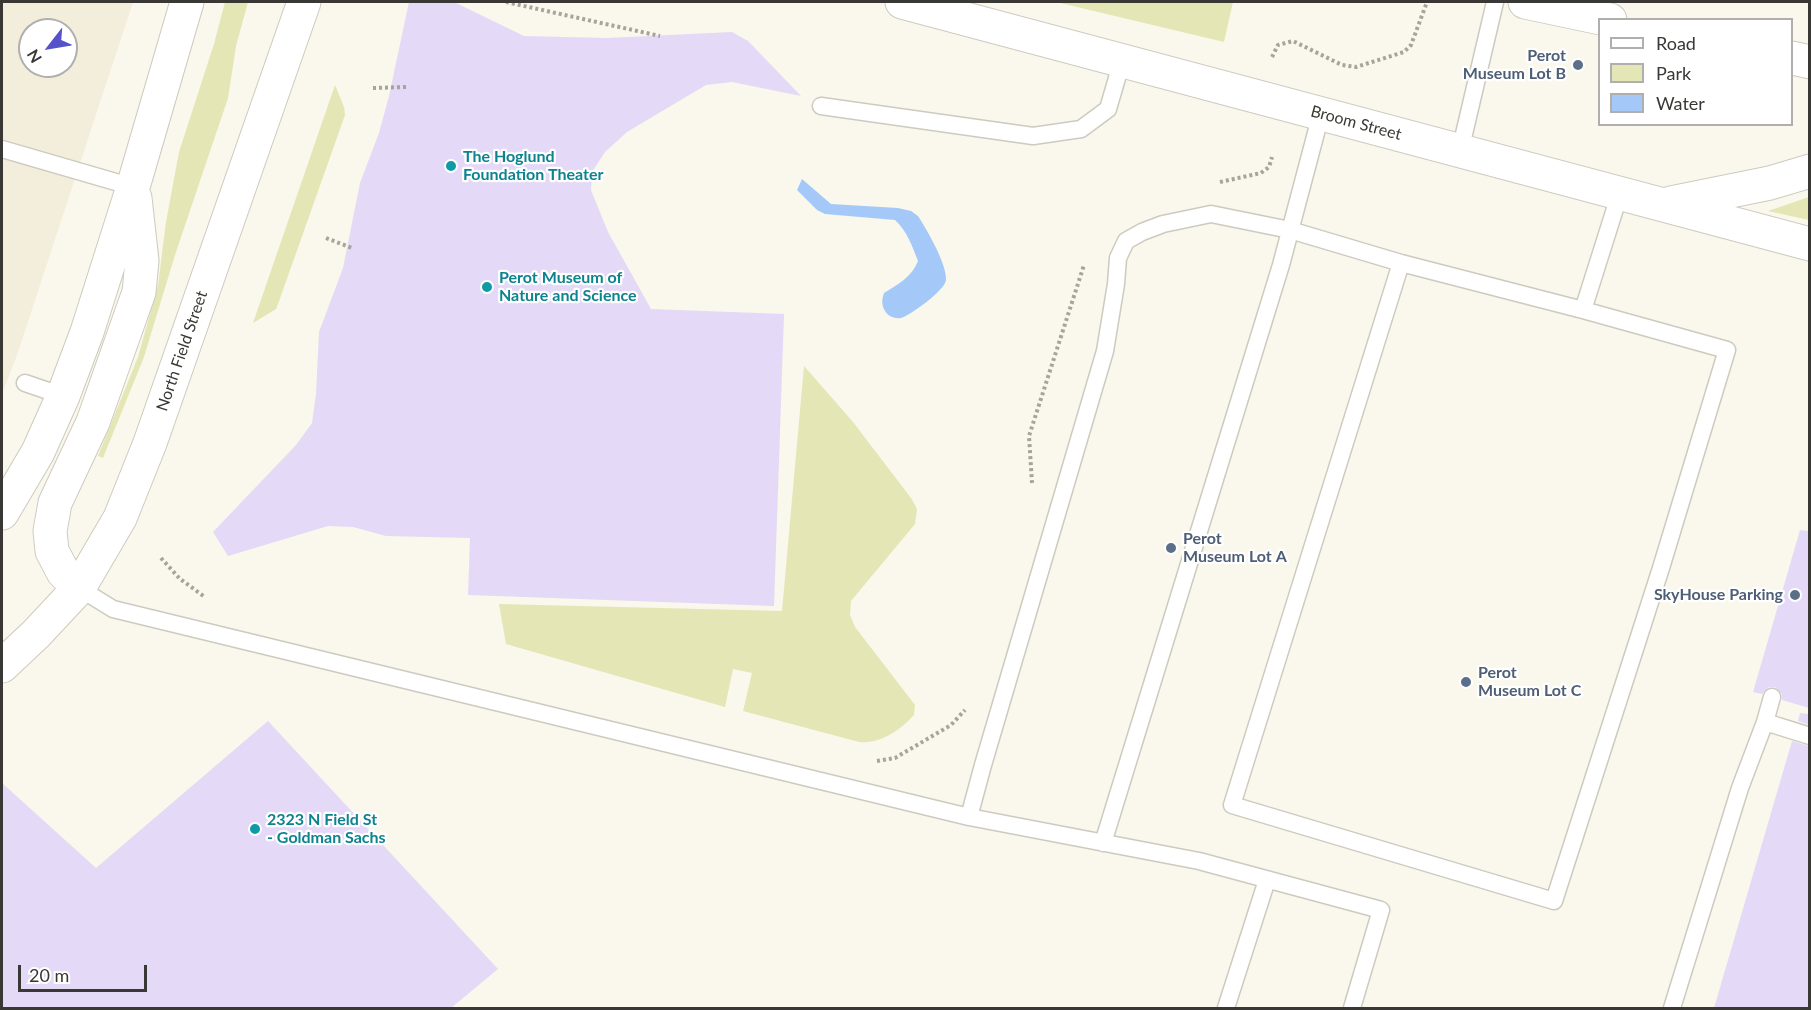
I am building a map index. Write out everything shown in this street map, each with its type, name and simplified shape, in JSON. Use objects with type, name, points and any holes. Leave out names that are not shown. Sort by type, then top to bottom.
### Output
[{"type":"main road","points":[[2,513],[38,452],[63,396],[87,332],[134,187],[187,2]]},
{"type":"main road","name":"North Field Street","points":[[2,666],[80,588],[120,518],[150,443],[304,2]]},
{"type":"main road","name":"Broom Street","points":[[902,2],[1809,244]]},
{"type":"main road","points":[[1526,2],[1601,18]]},
{"type":"main road","points":[[1793,58],[1809,62]]},
{"type":"main road","points":[[1663,204],[1770,183],[1809,171]]},
{"type":"main road","points":[[80,588],[63,572],[52,551],[50,531],[55,503],[93,422],[139,292],[142,261],[134,187]]},
{"type":"lane","points":[[1460,151],[1495,2]]},
{"type":"lane","points":[[821,106],[1033,136],[1072,131],[1082,129],[1108,109],[1122,61]]},
{"type":"lane","points":[[1103,843],[1290,230],[1321,114]]},
{"type":"lane","points":[[2,149],[134,187]]},
{"type":"lane","points":[[1583,310],[1620,193]]},
{"type":"lane","points":[[969,817],[982,765],[1106,351],[1118,258],[1126,241],[1142,232],[1163,224],[1211,214],[1290,230],[1401,263],[1727,350],[1658,579],[1554,901],[1232,805],[1401,263]]},
{"type":"lane","points":[[26,383],[63,396]]},
{"type":"lane","points":[[80,588],[113,609],[969,817],[1199,861],[1381,910],[1352,1008]]},
{"type":"lane","points":[[1672,1008],[1740,788],[1772,697]]},
{"type":"lane","points":[[1765,722],[1809,736]]},
{"type":"lane","points":[[1226,1008],[1267,880]]},
{"type":"path","points":[[506,2],[660,36]]},
{"type":"path","points":[[1272,57],[1278,45],[1293,41],[1342,65],[1356,67],[1404,52],[1411,45],[1427,2]]},
{"type":"path","points":[[373,88],[406,87]]},
{"type":"path","points":[[1216,183],[1261,173],[1269,167],[1272,157]]},
{"type":"path","points":[[326,238],[352,249]]},
{"type":"path","points":[[162,558],[180,579],[204,597],[216,599]]},
{"type":"path","points":[[876,761],[895,758],[951,725]]},
{"type":"shaded area","points":[[2,2],[133,2],[17,355],[2,394]]},
{"type":"green space","points":[[225,2],[248,2],[236,46],[228,98],[175,255],[144,357],[103,458],[98,456],[138,357],[158,285],[166,222],[179,152]]},
{"type":"green space","points":[[1056,2],[1233,2],[1224,42]]},
{"type":"green space","points":[[335,85],[345,115],[276,309],[253,323]]},
{"type":"green space","points":[[1809,197],[1809,220],[1768,211]]},
{"type":"green space","points":[[804,366],[853,422],[917,509],[915,524],[851,601],[850,615],[855,627],[915,705],[914,715],[909,721],[896,731],[875,741],[859,742],[743,711],[752,673],[733,669],[725,707],[506,644],[499,604],[782,611]]},
{"type":"water","points":[[802,179],[831,204],[898,208],[911,211],[918,216],[943,265],[946,280],[940,290],[906,316],[894,318],[890,316],[883,306],[884,293],[908,276],[918,261],[906,234],[895,220],[825,214],[817,210],[797,190]]},
{"type":"building","name":"Perot Museum of Nature and Science","points":[[409,2],[454,2],[524,36],[607,38],[732,32],[748,41],[801,96],[732,82],[706,85],[627,132],[605,152],[592,172],[591,190],[608,232],[651,309],[784,314],[774,606],[468,595],[470,538],[386,536],[353,527],[328,526],[228,556],[213,532],[296,445],[312,423],[319,332],[343,268],[360,183],[379,133]]},
{"type":"building","name":"SkyHouse Parking","points":[[1800,530],[1809,531],[1809,708],[1782,700],[1782,694],[1775,687],[1769,687],[1762,694],[1753,692]]},
{"type":"building","points":[[1800,713],[1809,714],[1809,725],[1798,721]]},
{"type":"building","name":"2323 N Field St - Goldman Sachs","points":[[268,721],[498,969],[451,1008],[2,1008],[2,783],[96,868]]},
{"type":"building","points":[[1792,741],[1809,746],[1809,1008],[1714,1008]]},
{"type":"place","name":"Perot Museum Lot B","points":[[1578,65]]},
{"type":"place","name":"The Hoglund Foundation Theater","points":[[451,166]]},
{"type":"place","name":"Perot Museum of Nature and Science","points":[[487,287]]},
{"type":"place","name":"Perot Museum Lot A","points":[[1171,548]]},
{"type":"place","name":"SkyHouse Parking","points":[[1795,595]]},
{"type":"place","name":"Perot Museum Lot C","points":[[1466,682]]},
{"type":"place","name":"2323 N Field St - Goldman Sachs","points":[[255,829]]}]
